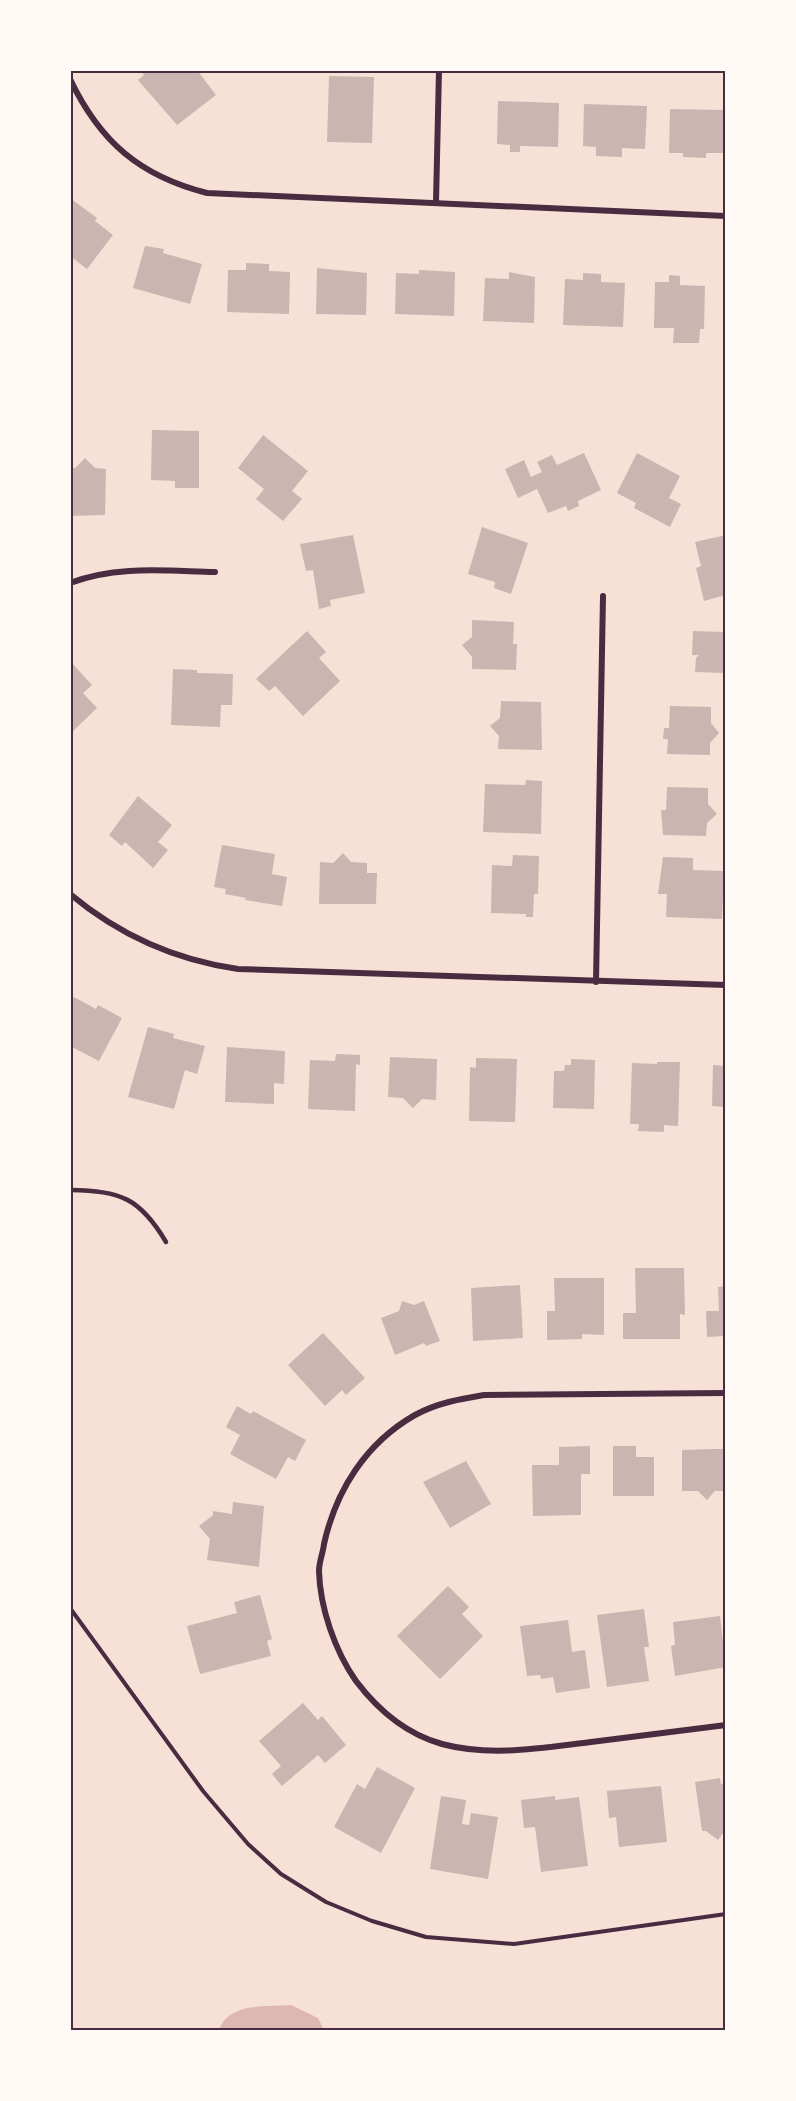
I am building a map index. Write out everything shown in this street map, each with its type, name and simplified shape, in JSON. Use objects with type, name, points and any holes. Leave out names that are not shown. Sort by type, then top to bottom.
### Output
[{"type":"street","points":[[436,202],[439,70]]},
{"type":"street","points":[[70,79],[88,115],[134,163],[180,186],[207,193],[726,216]]},
{"type":"street","points":[[70,583],[108,572],[131,570],[215,572]]},
{"type":"street","points":[[596,982],[603,596]]},
{"type":"street","points":[[70,894],[112,925],[146,943],[167,952],[215,966],[252,971],[726,986]]},
{"type":"street","points":[[726,1393],[484,1395],[445,1402],[416,1415],[393,1430],[369,1453],[344,1485],[330,1519],[319,1570],[326,1616],[344,1664],[373,1704],[403,1726],[441,1743],[482,1751],[521,1750],[726,1725]]},
{"type":"lane","points":[[70,1190],[96,1190],[132,1200],[153,1220],[166,1242]]},
{"type":"path","points":[[70,1608],[203,1791],[248,1844],[281,1874],[326,1902],[372,1921],[426,1937],[514,1944],[726,1914]]},
{"type":"shaded area","points":[[291,2005],[318,2018],[324,2030],[219,2030],[224,2021],[240,2010],[260,2006]]},
{"type":"building","points":[[140,70],[197,70],[216,95],[177,125],[138,80],[144,75]]},
{"type":"building","points":[[329,76],[374,77],[372,143],[327,142]]},
{"type":"building","points":[[498,101],[559,103],[558,147],[520,146],[520,152],[510,152],[510,145],[497,144]]},
{"type":"building","points":[[584,104],[647,106],[645,149],[622,148],[622,157],[596,156],[596,147],[583,146]]},
{"type":"building","points":[[670,109],[726,110],[726,153],[706,153],[706,158],[683,157],[683,153],[669,153]]},
{"type":"building","points":[[70,198],[97,218],[95,221],[113,235],[87,269],[70,256]]},
{"type":"building","points":[[145,246],[164,249],[163,253],[202,264],[190,304],[133,288]]},
{"type":"building","points":[[246,263],[269,264],[269,271],[290,272],[289,314],[227,312],[228,270],[246,270]]},
{"type":"building","points":[[317,268],[367,273],[366,315],[316,314]]},
{"type":"building","points":[[419,270],[455,272],[454,316],[395,314],[396,273],[419,274]]},
{"type":"building","points":[[509,272],[535,277],[534,323],[483,321],[485,278],[509,279]]},
{"type":"building","points":[[583,273],[601,274],[601,282],[625,283],[623,327],[563,325],[565,279],[583,280]]},
{"type":"building","points":[[669,275],[680,276],[680,285],[705,286],[704,329],[700,329],[699,343],[673,343],[674,328],[654,328],[655,282],[669,282]]},
{"type":"building","points":[[152,430],[199,431],[199,488],[175,488],[175,481],[151,480]]},
{"type":"building","points":[[263,435],[308,471],[292,491],[302,499],[283,521],[256,499],[264,489],[238,468]]},
{"type":"building","points":[[584,453],[601,490],[578,501],[579,506],[568,511],[566,506],[548,513],[537,489],[518,498],[505,469],[524,460],[531,477],[542,472],[537,462],[552,455],[557,465]]},
{"type":"building","points":[[637,453],[680,476],[669,498],[681,504],[670,527],[634,508],[636,503],[617,493]]},
{"type":"building","points":[[85,458],[95,468],[106,469],[105,515],[70,516],[70,468],[75,468]]},
{"type":"building","points":[[482,527],[528,543],[511,594],[494,588],[495,582],[468,574]]},
{"type":"building","points":[[353,535],[365,593],[330,600],[331,606],[319,609],[313,570],[306,571],[300,544]]},
{"type":"building","points":[[726,535],[726,595],[704,601],[696,568],[701,566],[695,542]]},
{"type":"building","points":[[472,620],[514,622],[513,644],[517,644],[516,670],[472,669],[472,657],[462,645],[472,637]]},
{"type":"building","points":[[307,631],[326,652],[319,658],[340,681],[303,716],[275,686],[269,691],[256,679]]},
{"type":"building","points":[[693,631],[726,632],[726,673],[695,672],[696,658],[699,655],[692,655]]},
{"type":"building","points":[[70,661],[92,685],[83,693],[97,708],[70,734]]},
{"type":"building","points":[[173,669],[197,670],[197,673],[233,674],[232,705],[221,705],[220,727],[171,725]]},
{"type":"building","points":[[501,701],[541,702],[542,750],[498,749],[499,736],[490,726],[500,718]]},
{"type":"building","points":[[670,706],[711,707],[711,723],[719,733],[710,743],[710,755],[667,754],[668,739],[663,739],[664,728],[669,728]]},
{"type":"building","points":[[526,780],[542,781],[541,834],[483,832],[485,784],[525,785]]},
{"type":"building","points":[[667,787],[708,788],[708,804],[717,814],[707,823],[706,836],[663,835],[661,810],[666,810]]},
{"type":"building","points":[[138,796],[172,825],[158,842],[168,850],[153,868],[125,842],[122,846],[109,835]]},
{"type":"building","points":[[222,845],[275,854],[272,874],[287,877],[282,906],[245,900],[246,898],[225,894],[226,889],[214,887]]},
{"type":"building","points":[[343,853],[351,862],[367,863],[367,873],[377,873],[376,904],[319,904],[320,862],[333,863]]},
{"type":"building","points":[[513,855],[539,856],[538,894],[534,894],[533,917],[526,917],[526,914],[491,913],[492,865],[512,866]]},
{"type":"building","points":[[663,857],[693,858],[693,870],[724,871],[722,919],[666,917],[667,894],[658,894]]},
{"type":"building","points":[[74,997],[96,1009],[98,1005],[122,1018],[99,1061],[70,1046],[70,1004]]},
{"type":"building","points":[[148,1027],[174,1034],[173,1038],[205,1046],[197,1074],[185,1070],[174,1109],[128,1097]]},
{"type":"building","points":[[227,1047],[285,1051],[284,1084],[274,1083],[274,1104],[225,1102]]},
{"type":"building","points":[[336,1054],[360,1055],[360,1065],[356,1064],[355,1111],[308,1109],[310,1060],[335,1061]]},
{"type":"building","points":[[390,1057],[437,1059],[436,1100],[422,1099],[413,1108],[403,1098],[388,1097]]},
{"type":"building","points":[[476,1058],[517,1059],[515,1122],[469,1121],[470,1067],[476,1068]]},
{"type":"building","points":[[571,1059],[595,1060],[594,1109],[553,1108],[554,1071],[564,1071],[565,1065],[571,1065]]},
{"type":"building","points":[[657,1062],[680,1062],[678,1126],[664,1125],[664,1132],[638,1131],[639,1124],[630,1124],[632,1063],[657,1064]]},
{"type":"building","points":[[713,1065],[726,1066],[726,1107],[712,1106]]},
{"type":"building","points":[[635,1268],[684,1268],[685,1315],[680,1314],[680,1339],[623,1339],[623,1313],[636,1313]]},
{"type":"building","points":[[554,1278],[604,1278],[604,1335],[582,1334],[582,1339],[547,1340],[547,1311],[555,1311]]},
{"type":"building","points":[[520,1285],[523,1338],[473,1341],[471,1288]]},
{"type":"building","points":[[726,1286],[726,1336],[707,1337],[706,1311],[719,1311],[718,1287]]},
{"type":"building","points":[[402,1301],[414,1305],[424,1301],[440,1341],[426,1346],[424,1343],[395,1355],[381,1318],[399,1311]]},
{"type":"building","points":[[323,1333],[365,1378],[346,1395],[342,1390],[325,1406],[288,1365]]},
{"type":"building","points":[[237,1406],[251,1414],[253,1411],[306,1440],[295,1461],[288,1457],[276,1479],[230,1454],[240,1435],[226,1427]]},
{"type":"building","points":[[590,1446],[590,1474],[581,1474],[581,1515],[533,1516],[532,1465],[559,1465],[559,1447]]},
{"type":"building","points":[[613,1446],[636,1446],[636,1457],[654,1457],[654,1496],[613,1496]]},
{"type":"building","points":[[726,1449],[726,1491],[715,1491],[707,1500],[698,1491],[682,1491],[682,1450]]},
{"type":"building","points":[[466,1461],[491,1504],[450,1528],[423,1482]]},
{"type":"building","points":[[233,1502],[264,1506],[259,1567],[207,1560],[210,1539],[199,1526],[213,1515],[213,1511],[232,1514]]},
{"type":"building","points":[[448,1586],[469,1607],[462,1614],[483,1636],[440,1679],[397,1636]]},
{"type":"building","points":[[260,1595],[272,1639],[267,1641],[271,1656],[200,1674],[187,1626],[237,1613],[234,1602]]},
{"type":"building","points":[[644,1609],[649,1647],[644,1647],[649,1681],[607,1687],[597,1615]]},
{"type":"building","points":[[720,1616],[726,1667],[675,1676],[671,1646],[675,1645],[673,1622]]},
{"type":"building","points":[[568,1620],[572,1652],[585,1650],[590,1688],[556,1693],[553,1677],[541,1679],[540,1675],[527,1676],[520,1626]]},
{"type":"building","points":[[303,1703],[318,1720],[322,1716],[346,1745],[325,1763],[318,1755],[282,1786],[272,1774],[281,1766],[259,1741]]},
{"type":"building","points":[[377,1767],[415,1788],[381,1853],[334,1827],[357,1784],[365,1789]]},
{"type":"building","points":[[720,1778],[721,1784],[726,1783],[726,1829],[718,1840],[706,1831],[702,1831],[695,1782]]},
{"type":"building","points":[[661,1786],[667,1842],[619,1847],[616,1817],[609,1818],[607,1791]]},
{"type":"building","points":[[441,1796],[466,1800],[462,1824],[469,1825],[471,1813],[498,1817],[488,1879],[430,1869]]},
{"type":"building","points":[[555,1796],[555,1800],[579,1797],[588,1866],[541,1872],[535,1827],[524,1828],[521,1800]]}]
